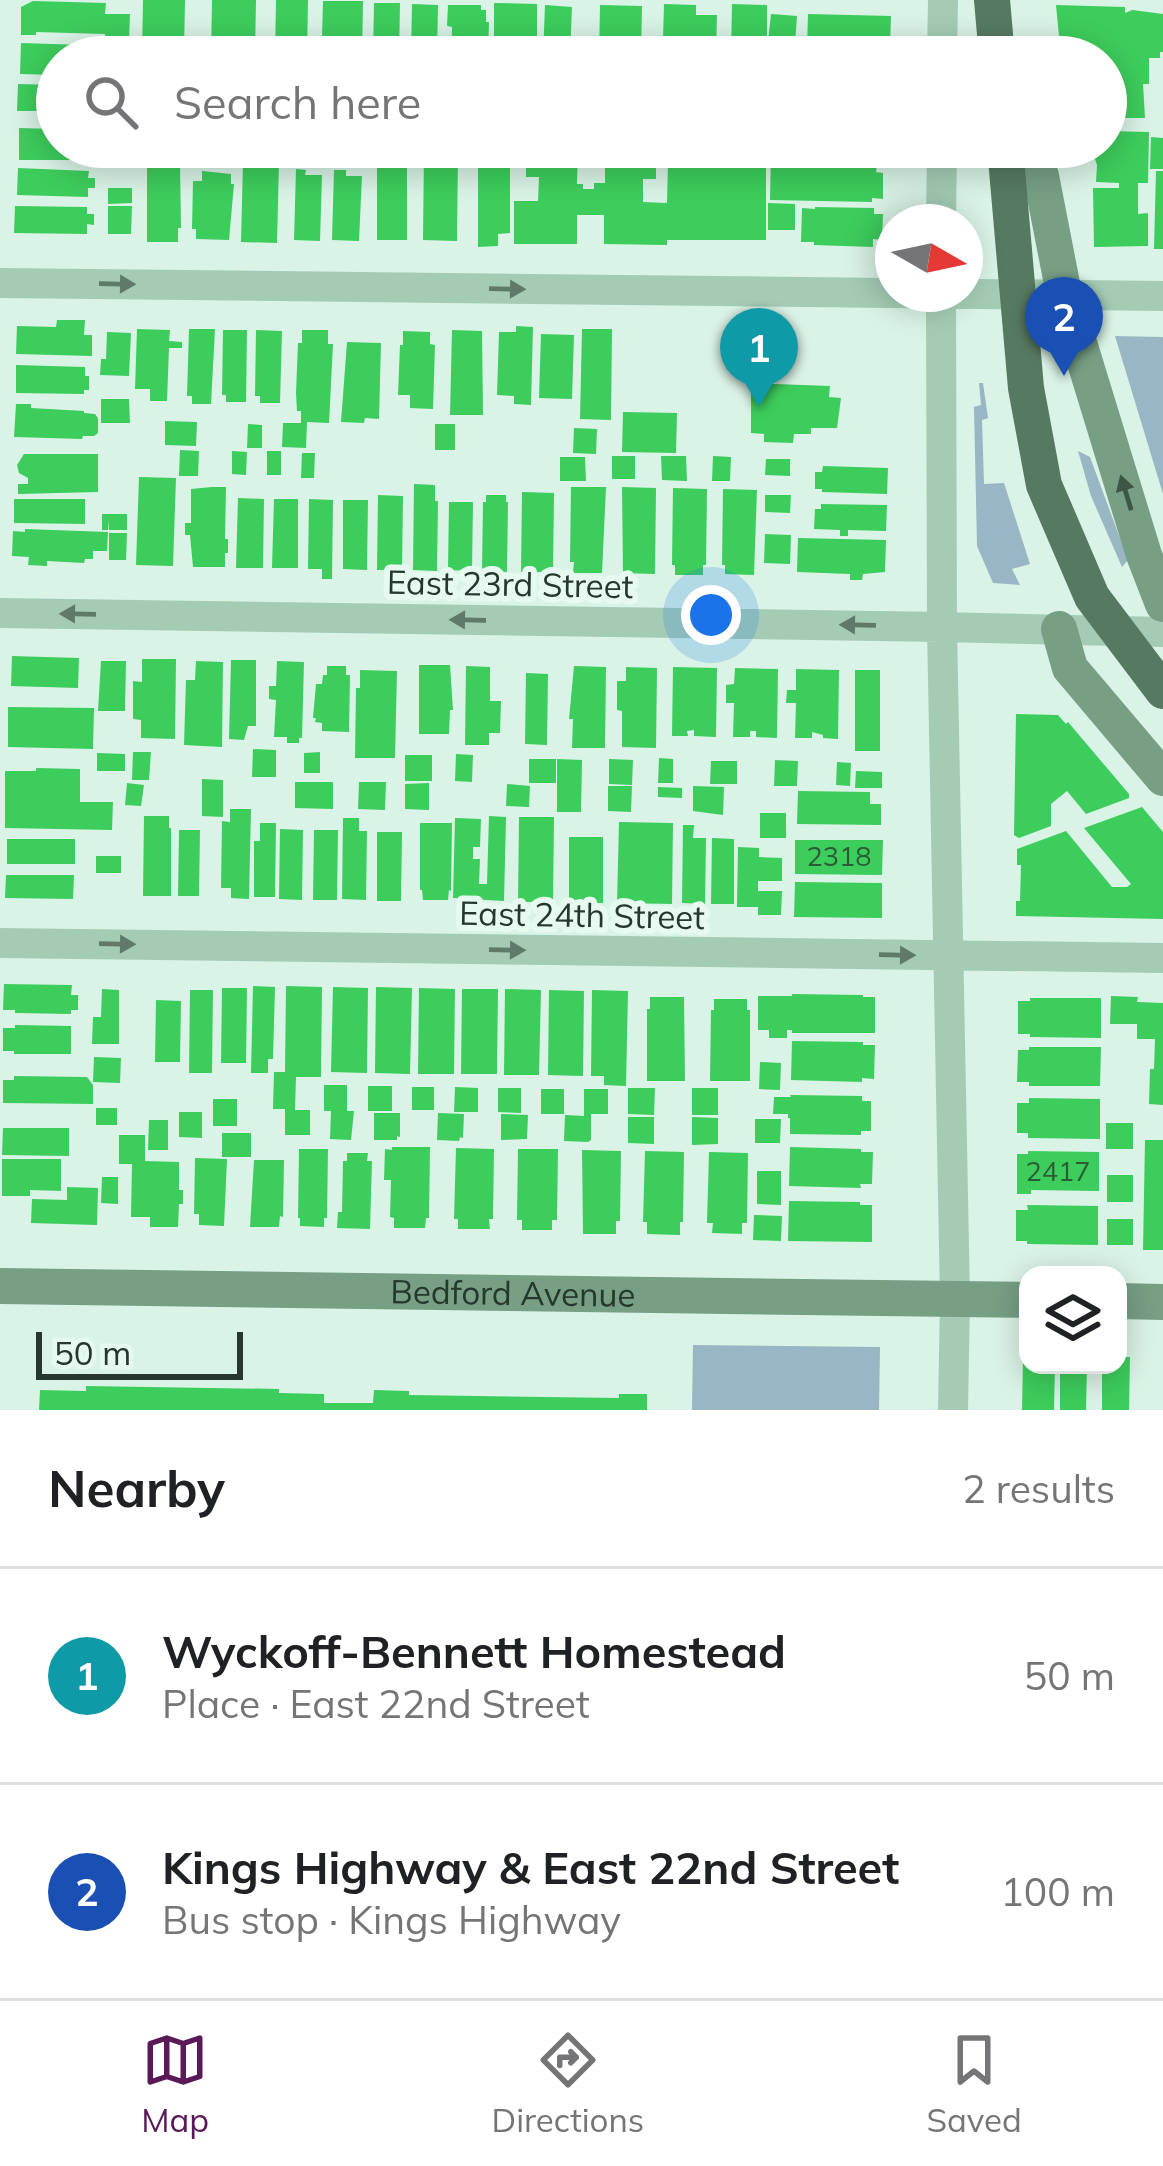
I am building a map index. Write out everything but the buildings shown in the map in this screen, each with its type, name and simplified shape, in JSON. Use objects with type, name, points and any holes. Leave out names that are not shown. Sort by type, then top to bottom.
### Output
[{"type":"main road","points":[[992,0],[995,36]]},
{"type":"main road","points":[[1008,168],[1025,386],[1044,484],[1092,597],[1163,692]]},
{"type":"main road","points":[[1031,168],[1041,176],[1064,294],[1163,604]]},
{"type":"main road","points":[[1059,629],[1070,668],[1163,778]]},
{"type":"main road","name":"Bedford Avenue","points":[[0,1286],[1019,1300]]},
{"type":"main road","points":[[1127,1301],[1163,1302]]},
{"type":"street","points":[[942,36],[943,0]]},
{"type":"street","points":[[941,204],[942,168]]},
{"type":"street","points":[[0,283],[875,293]]},
{"type":"street","points":[[983,294],[1163,296]]},
{"type":"street","points":[[940,312],[953,1410]]},
{"type":"street","name":"East 23rd Street","points":[[0,613],[1163,632]]},
{"type":"street","name":"East 24th Street","points":[[0,943],[1163,958]]},
{"type":"shaded area","points":[[1115,336],[1163,337],[1163,494]]},
{"type":"shaded area","points":[[979,383],[983,383],[988,418],[982,420],[984,484],[1004,483],[1030,564],[1012,569],[1020,585],[993,583],[977,546],[974,407],[981,405]]},
{"type":"shaded area","points":[[1078,451],[1090,457],[1128,560],[1122,567],[1091,496]]},
{"type":"shaded area","points":[[693,1345],[880,1347],[879,1410],[692,1410]]},
{"type":"place","name":"Kings Highway & East 22nd Street","points":[[1064,376]]},
{"type":"place","name":"Wyckoff-Bennett Homestead","points":[[759,407]]}]
